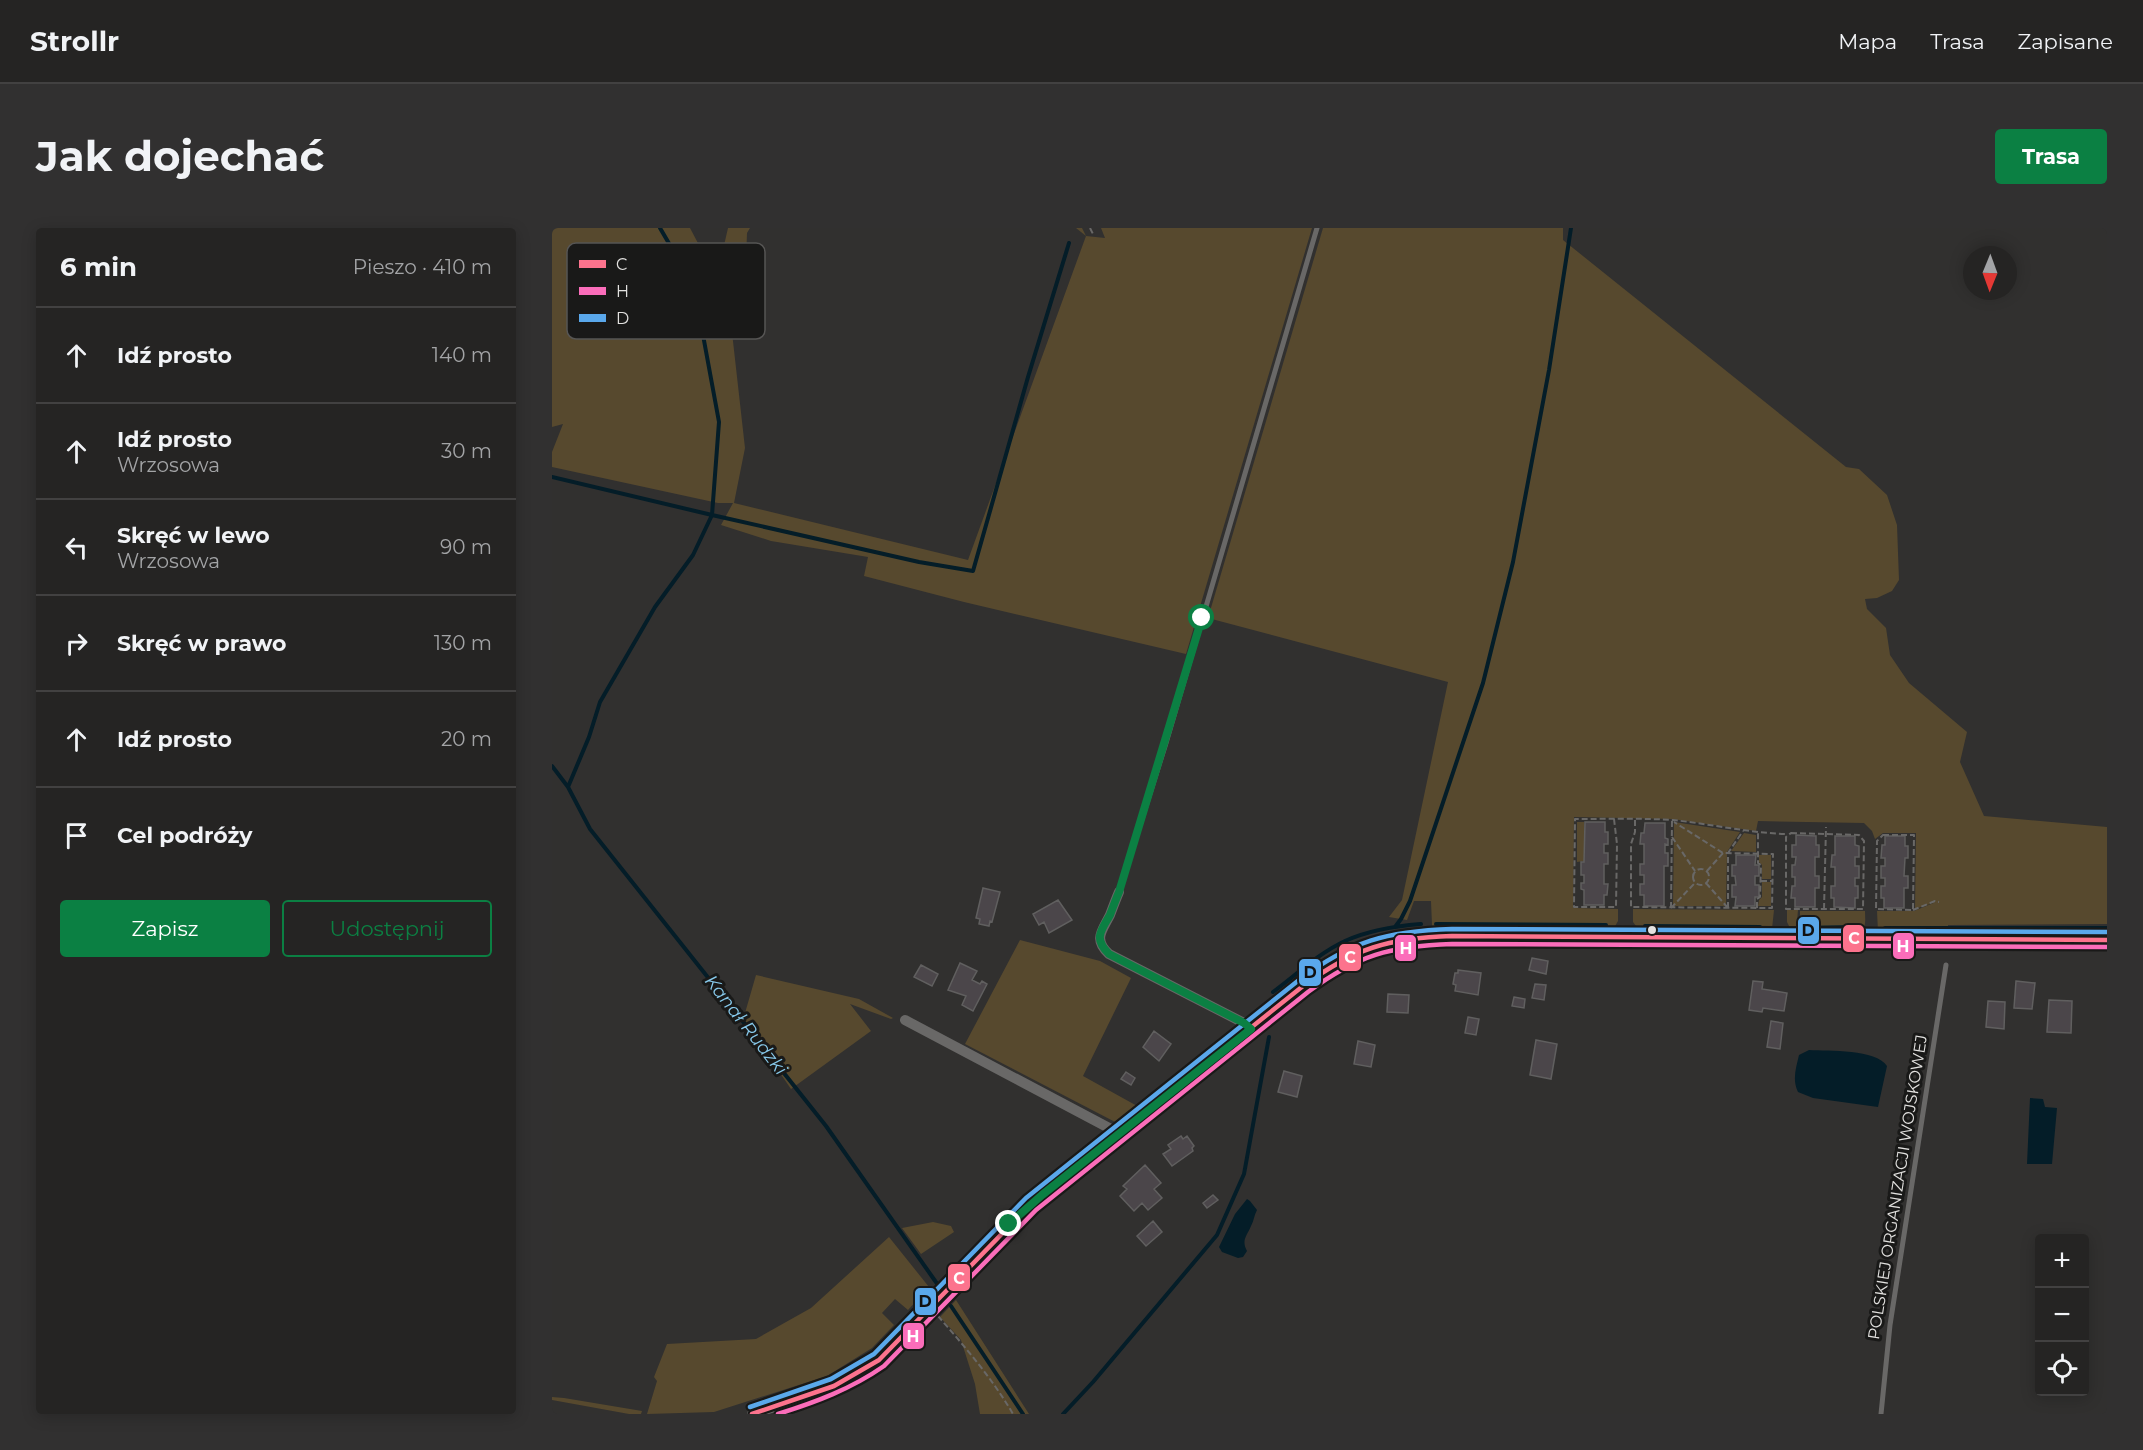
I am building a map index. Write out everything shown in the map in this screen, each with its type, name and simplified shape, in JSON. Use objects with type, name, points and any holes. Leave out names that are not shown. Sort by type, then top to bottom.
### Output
[{"type":"street","points":[[1119,892],[1101,928],[1099,938],[1104,949],[1109,954],[1244,1023],[1251,1029]]},
{"type":"street","points":[[752,1414],[826,1391],[855,1377],[889,1351],[1009,1224],[1042,1195],[1303,986],[1334,963],[1362,949],[1404,939],[1463,936],[2107,940]]},
{"type":"street","points":[[905,1020],[1109,1128],[1116,1136]]},
{"type":"lane","points":[[1119,892],[1166,742],[1317,228]]},
{"type":"lane","name":"POLSKIEJ ORGANIZACJI WOJSKOWEJ","points":[[1881,1414],[1890,1325],[1946,965]]},
{"type":"path","points":[[1090,228],[1094,236]]},
{"type":"path","points":[[1614,819],[1617,844],[1616,907],[1574,907],[1575,819],[1614,819],[1672,820],[1758,833],[1858,835],[1864,841],[1863,909],[1786,909],[1787,834]]},
{"type":"path","points":[[1635,820],[1635,832],[1631,844],[1631,907],[1772,908],[1773,854],[1723,853],[1672,820]]},
{"type":"path","points":[[1671,908],[1672,820]]},
{"type":"path","points":[[1824,909],[1826,827]]},
{"type":"path","points":[[1728,908],[1728,853],[1743,831]]},
{"type":"path","points":[[1757,908],[1757,899],[1760,897],[1761,865],[1758,862],[1757,853],[1758,833]]},
{"type":"path","points":[[1913,910],[1914,835],[1883,834],[1877,841],[1876,909],[1913,910],[1935,901],[1939,902]]},
{"type":"path","points":[[1672,837],[1695,871],[1693,881],[1695,883]]},
{"type":"path","points":[[1706,871],[1723,853]]},
{"type":"path","points":[[1695,871],[1705,869],[1706,871]]},
{"type":"path","points":[[1706,871],[1708,881],[1706,883]]},
{"type":"path","points":[[1760,880],[1773,881]]},
{"type":"path","points":[[1671,908],[1695,883]]},
{"type":"path","points":[[1695,883],[1697,885],[1706,883]]},
{"type":"path","points":[[1706,883],[1728,908]]},
{"type":"path","points":[[930,1307],[1000,1392],[1013,1414]]},
{"type":"shaded area","points":[[552,228],[690,228],[698,243],[567,243],[567,339],[733,339],[745,448],[734,503],[968,560],[1086,236],[1105,238],[1101,228],[1312,228],[1186,654],[864,576],[868,557],[771,541],[721,525],[733,503],[718,503],[552,467],[552,452],[563,424],[552,427]]},
{"type":"shaded area","points":[[728,228],[750,228],[747,233],[747,243],[725,243]]},
{"type":"shaded area","points":[[1076,228],[1082,228],[1086,236]]},
{"type":"shaded area","points":[[1323,228],[1563,228],[1563,240],[1846,467],[1859,469],[1887,495],[1897,525],[1899,580],[1892,591],[1877,598],[1865,599],[1867,609],[1886,628],[1890,655],[1909,683],[1967,732],[1960,762],[1984,816],[2107,827],[2107,924],[1948,925],[1948,933],[1878,932],[1877,911],[1914,911],[1936,902],[1915,909],[1916,833],[1883,833],[1875,839],[1872,831],[1864,823],[1758,821],[1756,831],[1672,819],[1574,817],[1573,908],[1618,909],[1618,921],[1614,928],[1605,930],[1434,930],[1431,901],[1414,901],[1407,920],[1389,917],[1402,900],[1448,682],[1208,618]]},
{"type":"shaded area","points":[[1577,822],[1584,822],[1584,861],[1577,862]]},
{"type":"shaded area","points":[[1674,822],[1740,832],[1727,852],[1726,906],[1673,906]]},
{"type":"shaded area","points":[[1744,833],[1756,835],[1756,852],[1731,851]]},
{"type":"shaded area","points":[[1759,855],[1771,855],[1771,879],[1762,879]]},
{"type":"shaded area","points":[[1762,882],[1771,882],[1771,906],[1758,906],[1762,897]]},
{"type":"shaded area","points":[[1633,909],[1774,910],[1772,929],[1767,932],[1677,932],[1677,927],[1636,926],[1633,922]]},
{"type":"shaded area","points":[[1787,910],[1798,910],[1797,922],[1800,923],[1800,911],[1865,911],[1865,923],[1862,931],[1859,932],[1805,932],[1805,929],[1790,928],[1787,922]]},
{"type":"shaded area","points":[[1020,940],[1100,961],[1131,978],[1083,1076],[1139,1107],[1119,1124],[965,1044]]},
{"type":"shaded area","points":[[756,975],[859,999],[893,1018],[850,1004],[871,1031],[791,1089],[743,1020]]},
{"type":"shaded area","points":[[933,1222],[951,1226],[954,1232],[921,1254],[902,1228]]},
{"type":"shaded area","points":[[889,1237],[929,1287],[908,1310],[895,1299],[882,1313],[894,1325],[872,1348],[827,1376],[714,1412],[647,1414],[657,1381],[654,1377],[667,1344],[756,1339],[811,1308]]},
{"type":"shaded area","points":[[956,1300],[1029,1414],[980,1414],[975,1384],[961,1340],[940,1317]]},
{"type":"shaded area","points":[[552,1397],[642,1411],[641,1414],[629,1414],[552,1400]]},
{"type":"water","points":[[1809,1050],[1851,1052],[1873,1056],[1881,1060],[1887,1066],[1878,1107],[1813,1098],[1798,1092],[1795,1078],[1799,1055]]},
{"type":"water","points":[[2030,1098],[2043,1099],[2045,1107],[2057,1108],[2052,1164],[2027,1164]]},
{"type":"water","points":[[1247,1199],[1257,1210],[1246,1235],[1247,1251],[1243,1257],[1238,1258],[1222,1252],[1219,1247],[1235,1214]]},
{"type":"building","points":[[1585,822],[1605,822],[1605,832],[1608,832],[1608,844],[1604,844],[1604,853],[1608,853],[1608,864],[1604,864],[1604,884],[1608,884],[1607,895],[1604,895],[1604,905],[1584,905],[1584,890],[1581,889],[1581,883],[1584,883],[1584,875],[1581,875],[1581,862],[1584,862]]},
{"type":"building","points":[[1645,823],[1665,823],[1665,838],[1668,839],[1668,845],[1665,844],[1665,853],[1668,853],[1668,866],[1664,866],[1664,906],[1644,906],[1644,895],[1640,895],[1640,884],[1644,884],[1644,875],[1640,875],[1640,864],[1644,864],[1644,844],[1640,844]]},
{"type":"building","points":[[1796,835],[1816,836],[1816,845],[1819,845],[1819,857],[1815,857],[1815,876],[1819,876],[1819,888],[1815,888],[1815,907],[1795,907],[1795,898],[1791,898],[1792,886],[1795,886],[1792,865],[1795,865],[1796,857],[1792,857],[1792,845],[1796,845]]},
{"type":"building","points":[[1835,836],[1855,836],[1855,845],[1859,846],[1859,857],[1855,857],[1855,866],[1859,866],[1859,878],[1855,878],[1858,898],[1855,898],[1855,908],[1834,907],[1834,898],[1831,898],[1831,886],[1835,886],[1835,867],[1831,867],[1832,855],[1835,855]]},
{"type":"building","points":[[1885,836],[1905,836],[1905,846],[1908,846],[1904,876],[1908,876],[1908,888],[1904,888],[1904,908],[1884,908],[1884,898],[1881,898],[1881,886],[1885,886],[1885,878],[1881,878],[1881,866],[1885,866],[1885,858],[1881,858]]},
{"type":"building","points":[[1736,855],[1756,855],[1755,865],[1759,865],[1759,876],[1755,876],[1755,885],[1759,885],[1759,897],[1755,897],[1755,906],[1735,906],[1736,897],[1732,897],[1732,885],[1736,885],[1735,876],[1732,876],[1732,865],[1736,865]]},
{"type":"building","points":[[983,888],[1000,892],[989,926],[979,924],[980,919],[976,918]]},
{"type":"building","points":[[1058,900],[1072,920],[1049,933],[1044,922],[1039,925],[1033,914]]},
{"type":"building","points":[[1532,958],[1548,961],[1546,974],[1529,970]]},
{"type":"building","points":[[960,963],[977,971],[972,980],[980,984],[982,981],[987,984],[973,1011],[962,1005],[966,996],[948,990]]},
{"type":"building","points":[[921,965],[938,974],[932,986],[914,977]]},
{"type":"building","points":[[1458,970],[1481,973],[1478,995],[1455,991],[1456,985],[1453,984],[1455,973],[1458,973]]},
{"type":"building","points":[[1753,981],[1763,982],[1762,989],[1787,993],[1784,1011],[1763,1008],[1762,1012],[1749,1010]]},
{"type":"building","points":[[2016,981],[2035,983],[2032,1009],[2014,1008]]},
{"type":"building","points":[[1535,984],[1546,985],[1544,1000],[1532,998]]},
{"type":"building","points":[[1388,994],[1409,995],[1408,1013],[1387,1012]]},
{"type":"building","points":[[1514,997],[1525,999],[1524,1008],[1512,1006]]},
{"type":"building","points":[[2049,1000],[2072,1001],[2071,1033],[2047,1032]]},
{"type":"building","points":[[1988,1001],[2005,1002],[2004,1029],[1986,1027]]},
{"type":"building","points":[[1468,1017],[1479,1019],[1476,1035],[1465,1033]]},
{"type":"building","points":[[1771,1021],[1783,1023],[1780,1049],[1767,1047]]},
{"type":"building","points":[[1154,1031],[1171,1044],[1159,1061],[1143,1047]]},
{"type":"building","points":[[1536,1040],[1557,1044],[1551,1079],[1530,1075]]},
{"type":"building","points":[[1358,1041],[1375,1045],[1371,1067],[1354,1064]]},
{"type":"building","points":[[1284,1071],[1302,1076],[1297,1097],[1278,1092]]},
{"type":"building","points":[[1126,1072],[1135,1078],[1131,1085],[1121,1079]]},
{"type":"building","points":[[1181,1136],[1183,1139],[1187,1136],[1194,1146],[1193,1151],[1172,1166],[1163,1154],[1171,1149],[1168,1145]]},
{"type":"building","points":[[1145,1165],[1161,1183],[1154,1189],[1162,1198],[1148,1210],[1142,1203],[1134,1211],[1120,1196],[1127,1189],[1123,1186]]},
{"type":"building","points":[[1213,1195],[1218,1200],[1207,1208],[1203,1203]]},
{"type":"building","points":[[1153,1221],[1162,1232],[1146,1246],[1137,1236]]},
{"type":"waterway","points":[[660,228],[669,243]]},
{"type":"waterway","points":[[1395,927],[1410,901],[1483,683],[1513,562],[1549,370],[1571,228]]},
{"type":"waterway","points":[[568,787],[589,737],[600,702],[655,607],[693,555],[712,515],[919,562],[973,571],[1069,243]]},
{"type":"waterway","points":[[552,477],[712,515],[719,422],[704,339]]},
{"type":"waterway","name":"Kanał Rudzki","points":[[552,766],[568,787],[590,829],[826,1126],[938,1285]]},
{"type":"waterway","points":[[1273,992],[1317,958],[1345,941],[1383,929],[1421,924]]},
{"type":"waterway","points":[[1436,924],[1606,925]]},
{"type":"waterway","points":[[1645,926],[1760,927]]},
{"type":"waterway","points":[[1800,928],[1856,927]]},
{"type":"waterway","points":[[1885,928],[2107,928]]},
{"type":"waterway","points":[[1063,1414],[1093,1382],[1217,1235],[1244,1174],[1269,1037]]},
{"type":"waterway","name":"Kanał Rudzki","points":[[951,1306],[1023,1414]]},
{"type":"transit line","name":"D","points":[[750,1407],[831,1379],[874,1354],[1026,1198],[1299,980],[1353,947],[1408,932],[1452,929],[2107,932]]},
{"type":"transit line","name":"C","points":[[752,1414],[834,1386],[879,1360],[1031,1204],[1303,986],[1339,962],[1373,948],[1409,939],[1452,936],[2107,940]]},
{"type":"transit line","name":"H","points":[[778,1414],[833,1394],[859,1382],[884,1366],[1036,1210],[1308,992],[1343,969],[1376,955],[1410,947],[1452,944],[2107,947]]},
{"type":"route","points":[[1009,1224],[1042,1195],[1251,1029],[1244,1023],[1109,954],[1102,947],[1099,938],[1101,928],[1119,892],[1202,618]]}]
